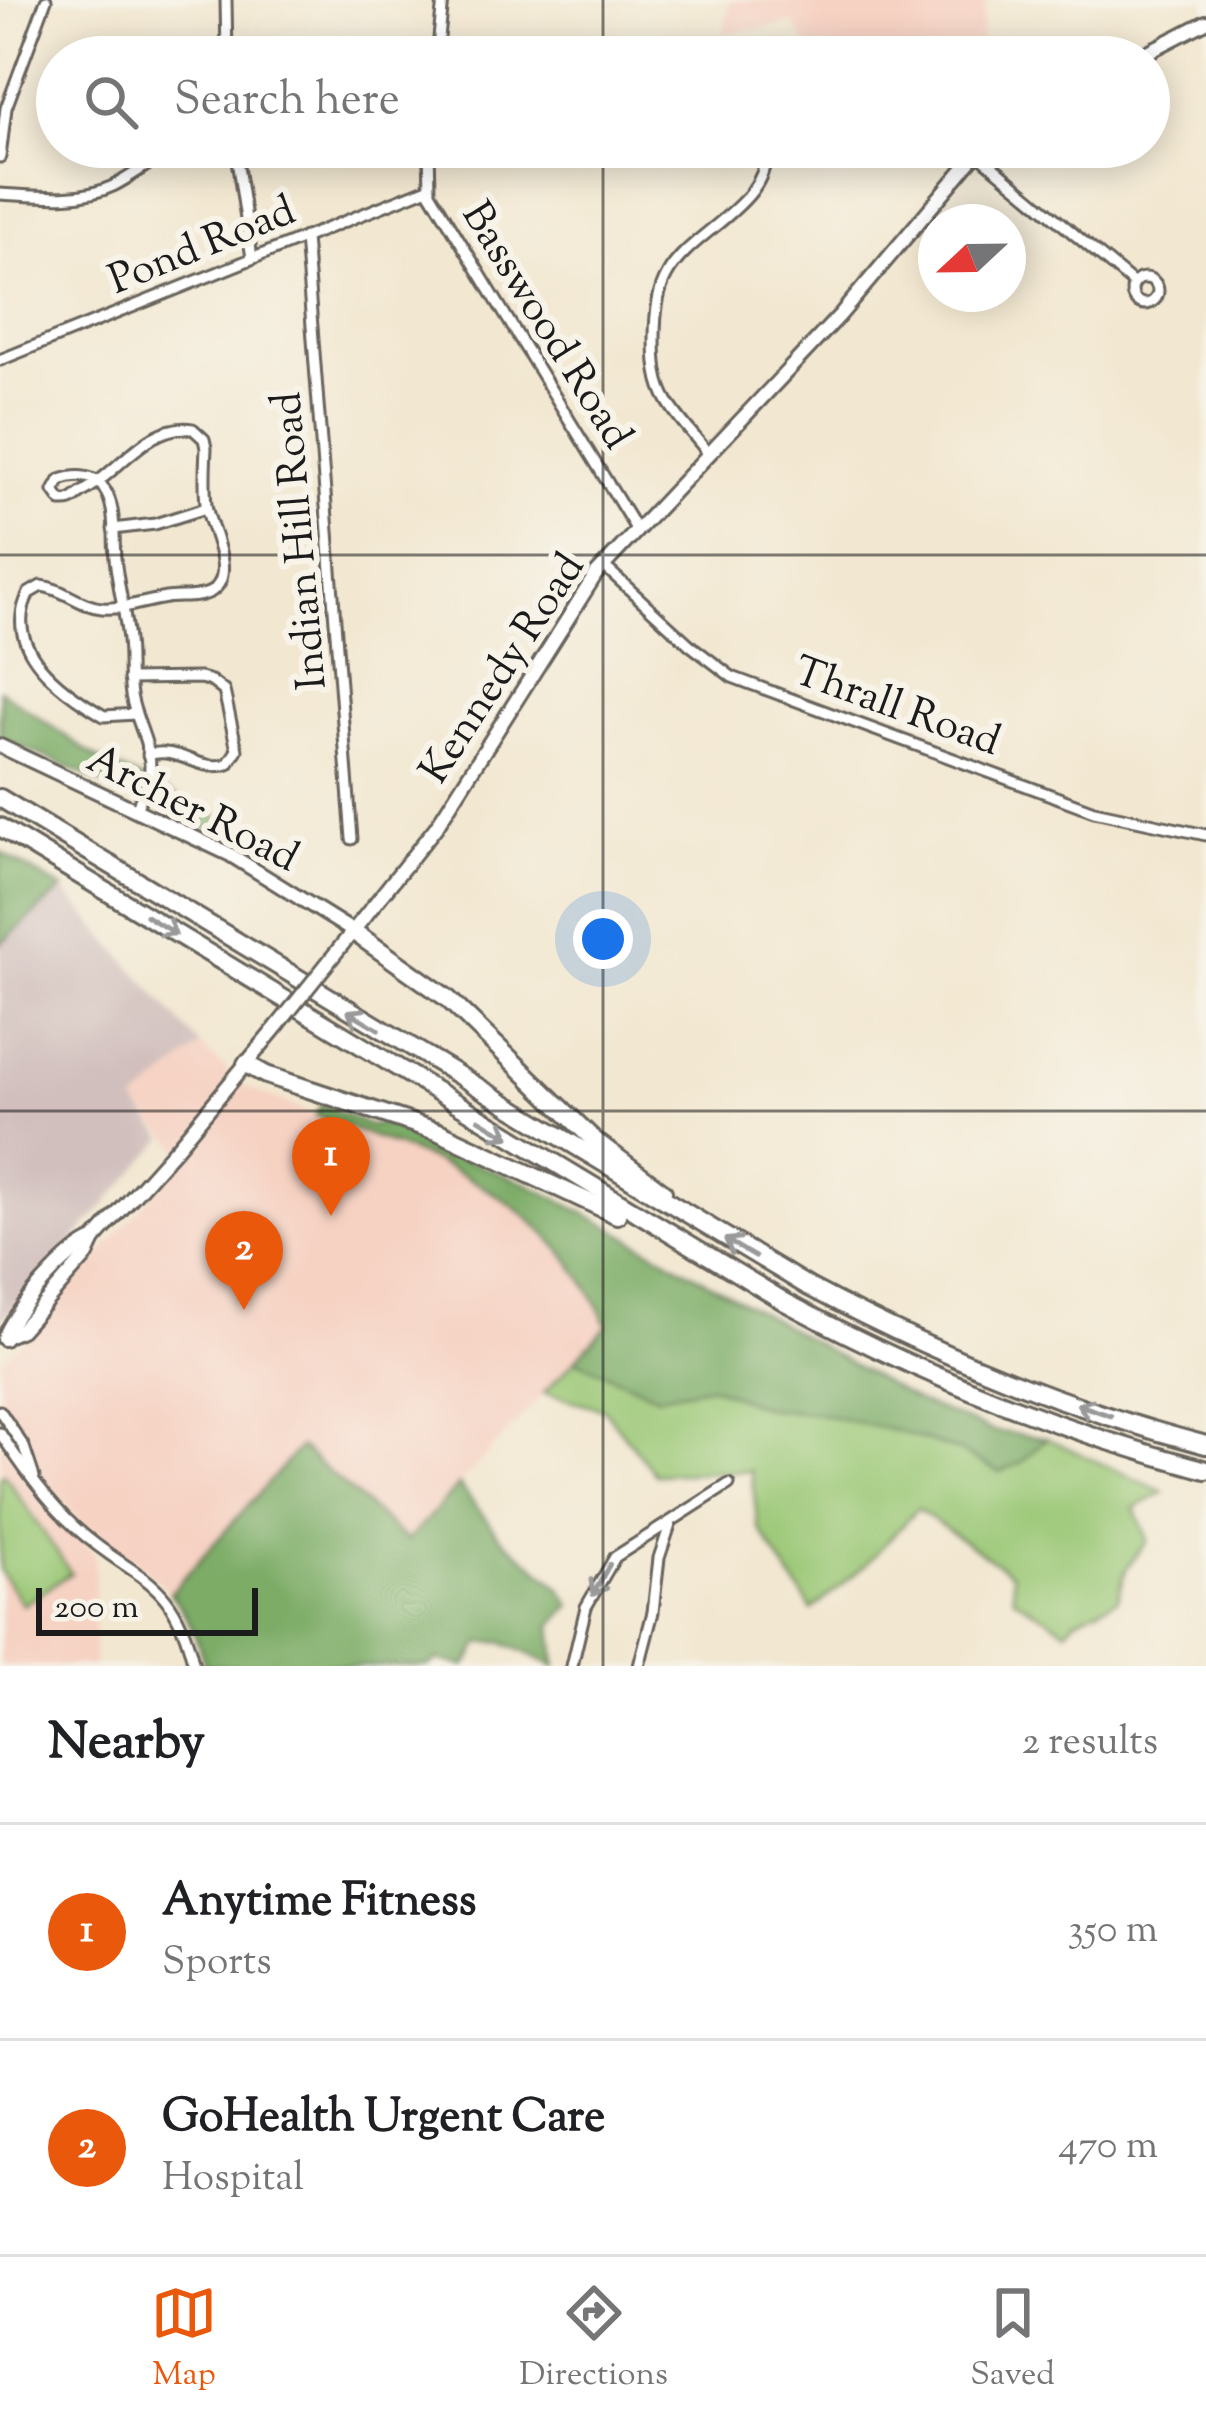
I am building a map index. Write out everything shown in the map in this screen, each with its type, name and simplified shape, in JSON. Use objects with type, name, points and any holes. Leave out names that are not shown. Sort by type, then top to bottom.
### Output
[{"type":"highway","points":[[0,798],[820,1293],[929,1346],[1068,1402],[1206,1444]]},
{"type":"highway","points":[[0,827],[807,1314],[922,1370],[1069,1428],[1206,1470]]},
{"type":"highway","points":[[354,932],[446,998],[594,1140],[656,1185],[679,1211]]},
{"type":"highway","points":[[246,1064],[274,1078],[439,1132],[559,1185],[639,1228],[666,1232]]},
{"type":"street","points":[[0,157],[6,108],[46,0]]},
{"type":"street","points":[[226,0],[227,36]]},
{"type":"street","points":[[439,36],[443,0]]},
{"type":"street","points":[[1170,41],[1206,22]]},
{"type":"street","points":[[0,194],[54,197],[98,192],[140,168]]},
{"type":"street","points":[[238,168],[252,258]]},
{"type":"street","name":"Basswood Road","points":[[428,168],[428,188],[636,529]]},
{"type":"street","points":[[708,453],[667,400],[659,382],[655,329],[661,289],[682,254],[757,184],[764,168]]},
{"type":"street","name":"Kennedy Road","points":[[3,1340],[21,1330],[87,1255],[94,1240],[246,1064],[436,827],[603,565],[840,315],[964,168]]},
{"type":"street","points":[[1000,168],[1134,284]]},
{"type":"street","name":"Pond Road","points":[[0,360],[428,188]]},
{"type":"street","name":"Indian Hill Road","points":[[305,237],[352,839]]},
{"type":"street","points":[[135,714],[104,716],[35,664],[23,626],[25,599],[41,586],[86,605],[122,606],[213,591],[220,581],[221,563],[206,508],[206,448],[194,429],[171,430],[145,442],[100,484],[67,502],[54,491],[60,479],[78,476],[100,484],[112,508],[122,606],[129,646],[129,679],[148,755],[149,779],[136,809]]},
{"type":"street","points":[[113,529],[155,524],[206,508]]},
{"type":"street","name":"Thrall Road","points":[[603,565],[732,677],[1094,812],[1206,835]]},
{"type":"street","points":[[129,679],[212,680],[224,692],[237,750],[228,764],[206,766],[171,751],[148,755]]},
{"type":"street","name":"Archer Road","points":[[0,746],[247,863],[354,932]]},
{"type":"street","points":[[0,1411],[24,1447],[34,1477]]},
{"type":"street","points":[[0,1432],[76,1528],[156,1586],[185,1632],[194,1666]]},
{"type":"street","points":[[572,1666],[586,1607],[608,1565],[621,1551],[670,1525],[729,1484]]},
{"type":"street","points":[[639,1666],[653,1612],[658,1558],[670,1525]]},
{"type":"street","points":[[643,1540],[658,1558]]},
{"type":"shaded area","points":[[730,0],[985,0],[982,36],[801,36],[793,23],[723,34]]},
{"type":"shaded area","points":[[63,889],[201,1046],[135,1103],[165,1138],[0,1322],[0,944]]},
{"type":"shaded area","points":[[201,1046],[245,1087],[491,1188],[518,1208],[579,1273],[607,1325],[407,1541],[300,1447],[170,1593],[141,1565],[84,1526],[53,1493],[0,1404],[0,1361],[186,1156],[135,1103]]},
{"type":"shaded area","points":[[0,1440],[48,1508],[95,1553],[94,1666],[0,1666]]},
{"type":"green space","points":[[0,690],[95,757],[235,825],[229,839],[0,737]]},
{"type":"green space","points":[[0,852],[63,889],[0,944]]},
{"type":"green space","points":[[322,1104],[370,1126],[391,1122],[420,1143],[526,1183],[919,1402],[992,1431],[1046,1438],[1022,1462],[1000,1472],[958,1451],[900,1432],[820,1414],[765,1408],[711,1386],[658,1396],[575,1360],[607,1325],[583,1280],[555,1243],[522,1213],[447,1167],[316,1115]]},
{"type":"green space","points":[[575,1360],[657,1396],[711,1386],[765,1408],[820,1414],[900,1432],[958,1451],[1000,1472],[1022,1462],[1046,1438],[1164,1492],[1135,1508],[1148,1541],[1126,1569],[1118,1599],[1075,1620],[1067,1630],[1013,1597],[1012,1574],[917,1509],[865,1565],[812,1610],[758,1527],[751,1471],[655,1474],[604,1409],[544,1393]]},
{"type":"green space","points":[[300,1447],[407,1541],[459,1485],[501,1538],[561,1588],[571,1606],[552,1625],[556,1666],[502,1642],[481,1643],[466,1666],[437,1660],[429,1666],[204,1666],[192,1628],[170,1593]]},
{"type":"green space","points":[[4,1474],[71,1573],[23,1605],[0,1571],[0,1477]]},
{"type":"place","name":"Anytime Fitness","points":[[331,1216]]},
{"type":"place","name":"GoHealth Urgent Care","points":[[244,1310]]}]
